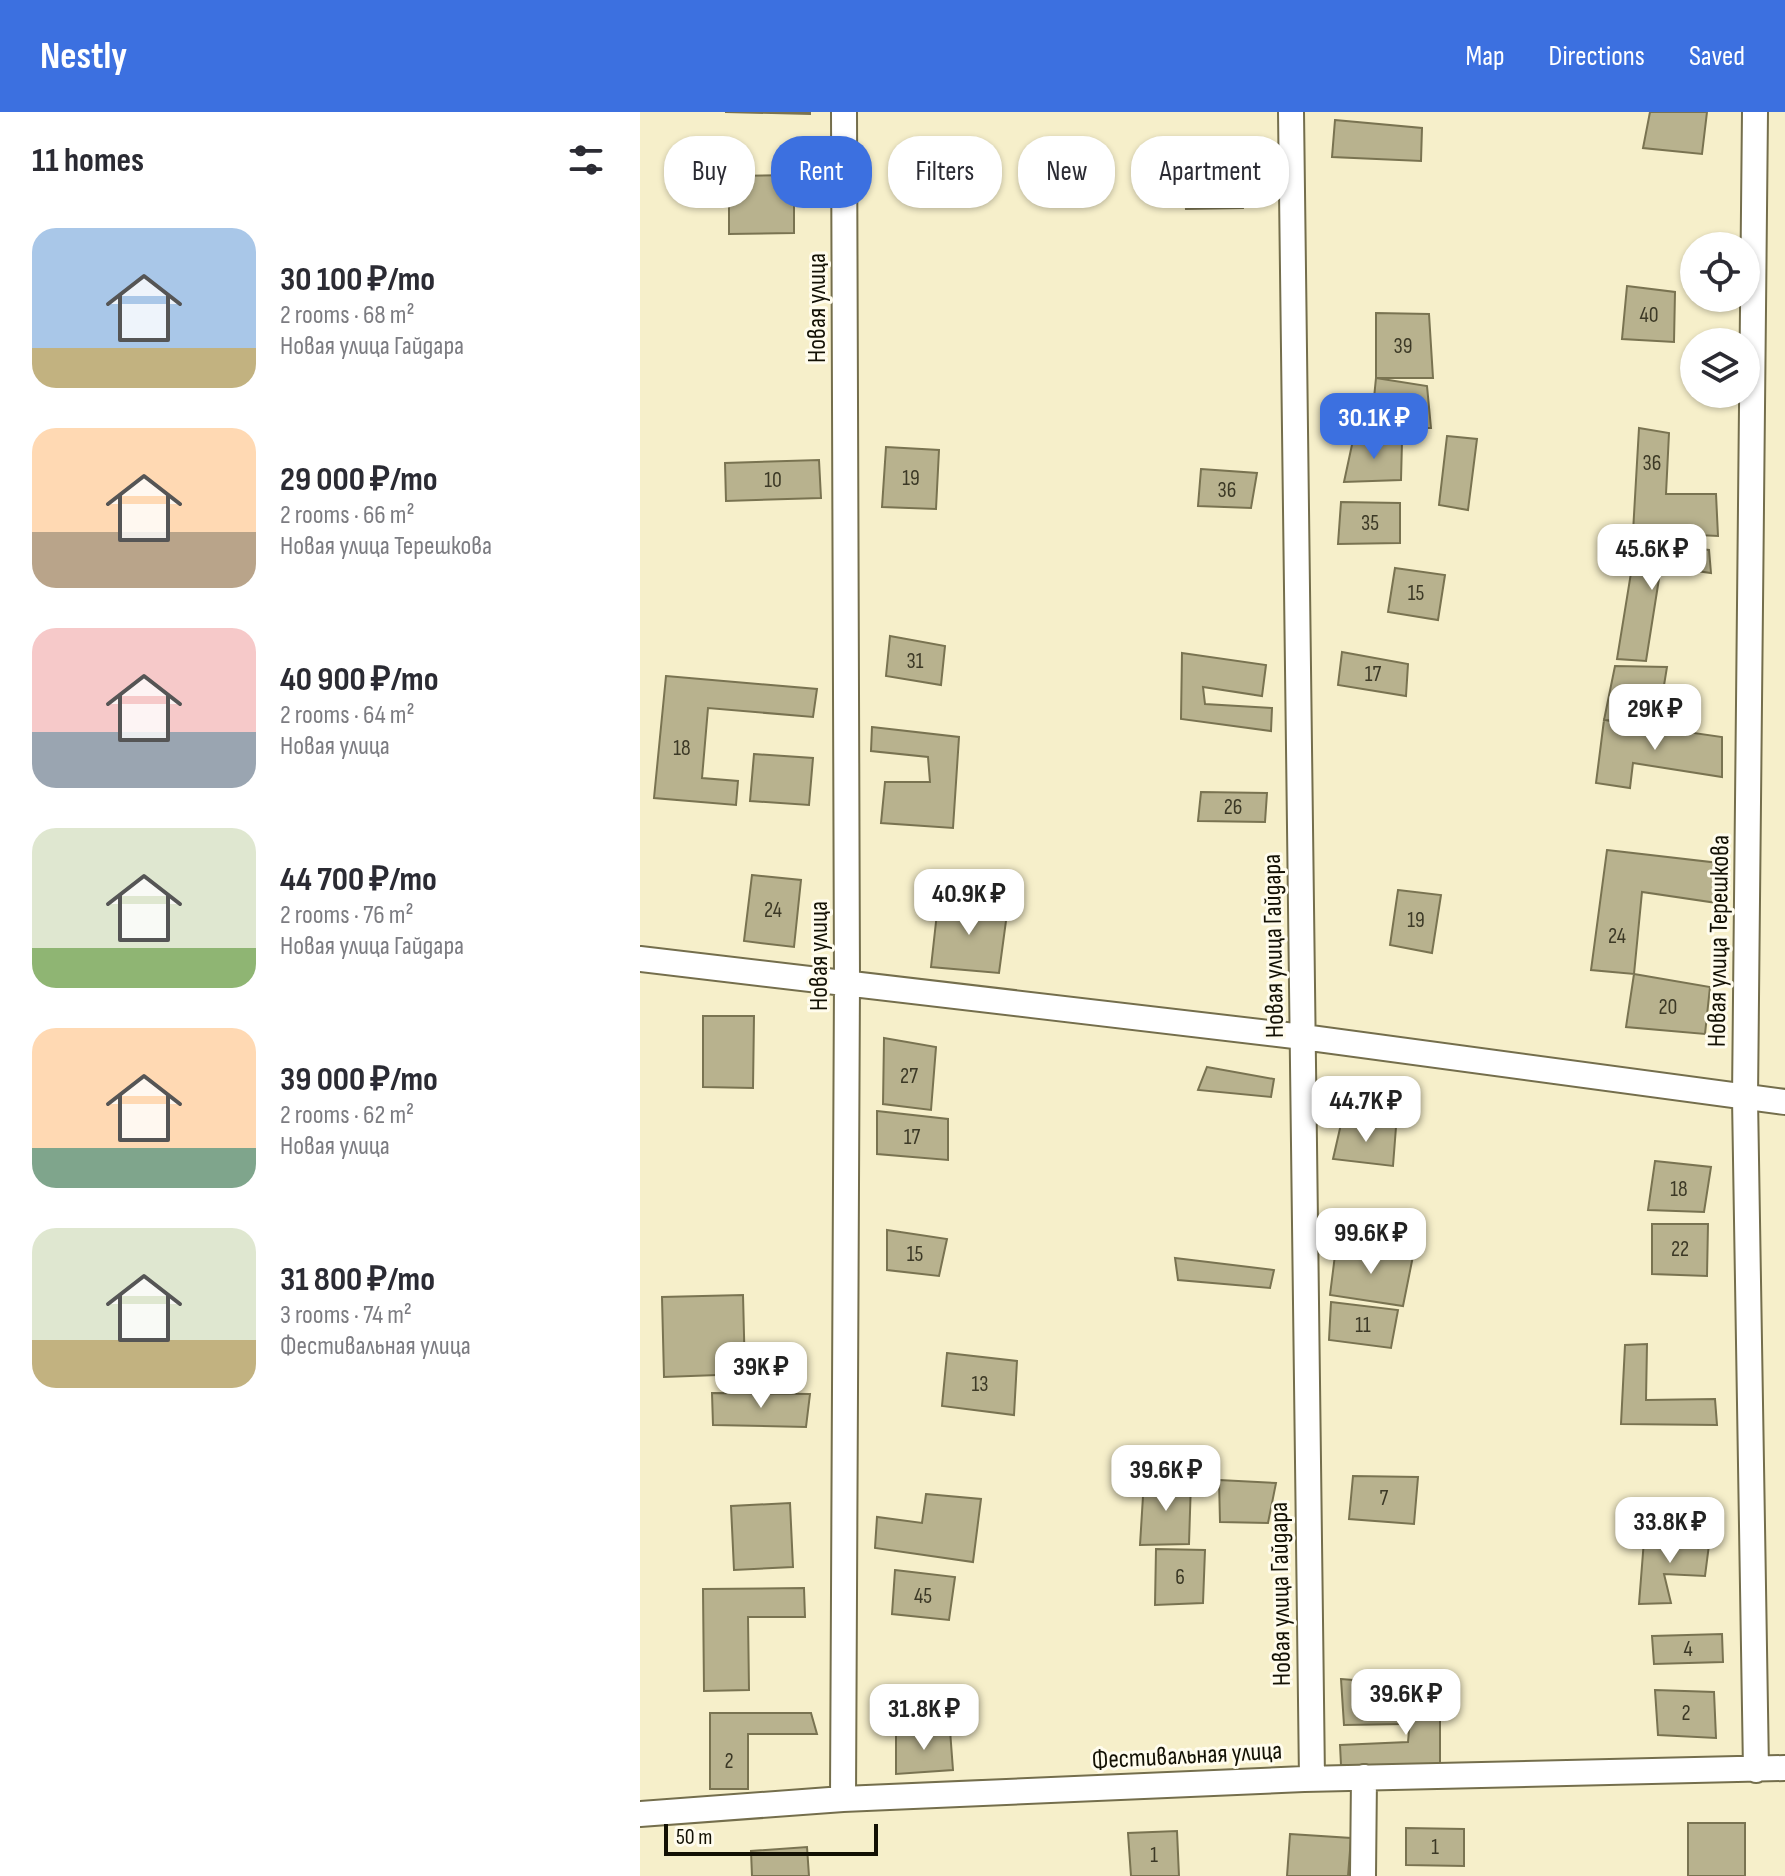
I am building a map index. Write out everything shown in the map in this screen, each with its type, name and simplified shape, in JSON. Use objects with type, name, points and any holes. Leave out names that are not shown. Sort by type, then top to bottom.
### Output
[{"type":"street","name":"Новая улица","points":[[843,1799],[847,981],[844,112]]},
{"type":"street","name":"Новая улица Гайдара","points":[[1291,112],[1312,1779]]},
{"type":"street","name":"Новая улица Терешкова","points":[[1755,112],[1745,1098],[1756,1770]]},
{"type":"street","points":[[640,959],[1303,1037],[1785,1102]]},
{"type":"street","name":"Фестивальная улица","points":[[640,1814],[843,1799],[1312,1779],[1785,1768]]},
{"type":"street","points":[[1363,1876],[1364,1777]]},
{"type":"building","points":[[725,112],[810,112],[810,114]]},
{"type":"building","points":[[1650,112],[1707,112],[1702,154],[1643,148]]},
{"type":"building","points":[[1335,120],[1422,128],[1421,161],[1332,157]]},
{"type":"building","points":[[771,175],[771,208],[794,208],[794,233],[729,234],[729,208],[755,208],[755,176]]},
{"type":"building","points":[[1627,286],[1675,292],[1674,342],[1622,339]]},
{"type":"building","points":[[1376,313],[1429,314],[1433,378],[1376,378]]},
{"type":"building","points":[[1376,378],[1427,386],[1431,428],[1371,428]]},
{"type":"building","points":[[1639,428],[1669,433],[1666,494],[1716,494],[1718,536],[1633,532]]},
{"type":"building","points":[[1447,436],[1477,439],[1468,510],[1439,505]]},
{"type":"building","points":[[1353,440],[1402,442],[1401,480],[1344,482]]},
{"type":"building","points":[[886,447],[939,450],[936,509],[882,507]]},
{"type":"building","points":[[819,460],[821,498],[726,501],[725,463]]},
{"type":"building","points":[[1201,469],[1257,473],[1251,508],[1198,506]]},
{"type":"building","points":[[1341,502],[1400,503],[1400,543],[1338,544]]},
{"type":"building","points":[[1636,542],[1709,550],[1711,573],[1661,566],[1646,661],[1617,659]]},
{"type":"building","points":[[1395,568],[1445,575],[1438,620],[1388,612]]},
{"type":"building","points":[[890,636],[945,646],[941,685],[886,676]]},
{"type":"building","points":[[1342,652],[1408,664],[1406,696],[1338,685]]},
{"type":"building","points":[[1182,653],[1266,665],[1262,696],[1203,687],[1205,704],[1272,708],[1271,731],[1181,719]]},
{"type":"building","points":[[1615,666],[1667,667],[1658,722],[1604,720]]},
{"type":"building","points":[[666,676],[817,689],[813,717],[708,708],[702,778],[738,781],[736,805],[654,798]]},
{"type":"building","points":[[1604,720],[1722,737],[1722,777],[1633,763],[1630,788],[1596,783]]},
{"type":"building","points":[[872,727],[959,737],[953,828],[881,823],[885,782],[930,782],[928,757],[871,751]]},
{"type":"building","points":[[754,754],[813,758],[809,805],[750,801]]},
{"type":"building","points":[[1201,792],[1267,793],[1265,822],[1198,821]]},
{"type":"building","points":[[1607,850],[1719,863],[1717,903],[1642,892],[1634,974],[1591,970]]},
{"type":"building","points":[[752,875],[801,880],[794,947],[744,941]]},
{"type":"building","points":[[1398,890],[1441,895],[1432,953],[1390,945]]},
{"type":"building","points":[[938,904],[1008,906],[999,973],[931,967]]},
{"type":"building","points":[[1634,974],[1710,987],[1705,1034],[1626,1027]]},
{"type":"building","points":[[703,1016],[754,1016],[753,1088],[703,1087]]},
{"type":"building","points":[[884,1038],[936,1047],[931,1110],[883,1104]]},
{"type":"building","points":[[1207,1067],[1274,1079],[1271,1097],[1198,1090]]},
{"type":"building","points":[[877,1111],[948,1119],[948,1160],[877,1154]]},
{"type":"building","points":[[1341,1124],[1396,1127],[1393,1166],[1333,1159]]},
{"type":"building","points":[[1655,1161],[1711,1167],[1704,1212],[1648,1210]]},
{"type":"building","points":[[1652,1224],[1708,1224],[1707,1276],[1652,1274]]},
{"type":"building","points":[[887,1230],[947,1239],[939,1276],[887,1270]]},
{"type":"building","points":[[1336,1247],[1413,1256],[1403,1306],[1330,1295]]},
{"type":"building","points":[[1175,1258],[1274,1270],[1270,1288],[1178,1280]]},
{"type":"building","points":[[743,1295],[745,1374],[664,1377],[662,1297]]},
{"type":"building","points":[[1331,1302],[1398,1310],[1391,1348],[1329,1340]]},
{"type":"building","points":[[1647,1344],[1646,1400],[1715,1399],[1717,1425],[1621,1424],[1625,1345]]},
{"type":"building","points":[[947,1353],[1017,1361],[1014,1415],[942,1406]]},
{"type":"building","points":[[712,1393],[810,1394],[806,1427],[713,1425]]},
{"type":"building","points":[[1353,1476],[1418,1477],[1414,1524],[1349,1519]]},
{"type":"building","points":[[1144,1480],[1191,1481],[1189,1544],[1140,1545]]},
{"type":"building","points":[[1219,1480],[1276,1483],[1268,1523],[1220,1522]]},
{"type":"building","points":[[926,1494],[981,1499],[973,1562],[875,1548],[877,1517],[922,1523]]},
{"type":"building","points":[[790,1503],[793,1567],[734,1570],[731,1506]]},
{"type":"building","points":[[1710,1537],[1705,1576],[1664,1574],[1671,1603],[1639,1604],[1644,1540]]},
{"type":"building","points":[[1156,1549],[1205,1550],[1203,1603],[1155,1605]]},
{"type":"building","points":[[895,1570],[955,1577],[949,1620],[892,1614]]},
{"type":"building","points":[[804,1588],[805,1617],[748,1617],[749,1690],[704,1691],[703,1589]]},
{"type":"building","points":[[1722,1634],[1723,1662],[1654,1664],[1652,1636]]},
{"type":"building","points":[[1341,1679],[1403,1684],[1404,1724],[1344,1725]]},
{"type":"building","points":[[1440,1684],[1440,1765],[1341,1765],[1340,1745],[1408,1742],[1413,1685]]},
{"type":"building","points":[[1655,1690],[1714,1692],[1716,1738],[1658,1735]]},
{"type":"building","points":[[710,1713],[811,1713],[817,1734],[748,1734],[748,1789],[710,1789]]},
{"type":"building","points":[[950,1730],[953,1770],[896,1774],[896,1735]]},
{"type":"building","points":[[1688,1823],[1745,1823],[1745,1876],[1688,1876]]},
{"type":"building","points":[[1406,1828],[1464,1829],[1464,1866],[1406,1865]]},
{"type":"building","points":[[1177,1831],[1179,1876],[1131,1876],[1128,1833]]},
{"type":"building","points":[[1290,1834],[1351,1838],[1348,1876],[1287,1876]]},
{"type":"building","points":[[807,1847],[809,1876],[752,1876],[751,1851]]}]
